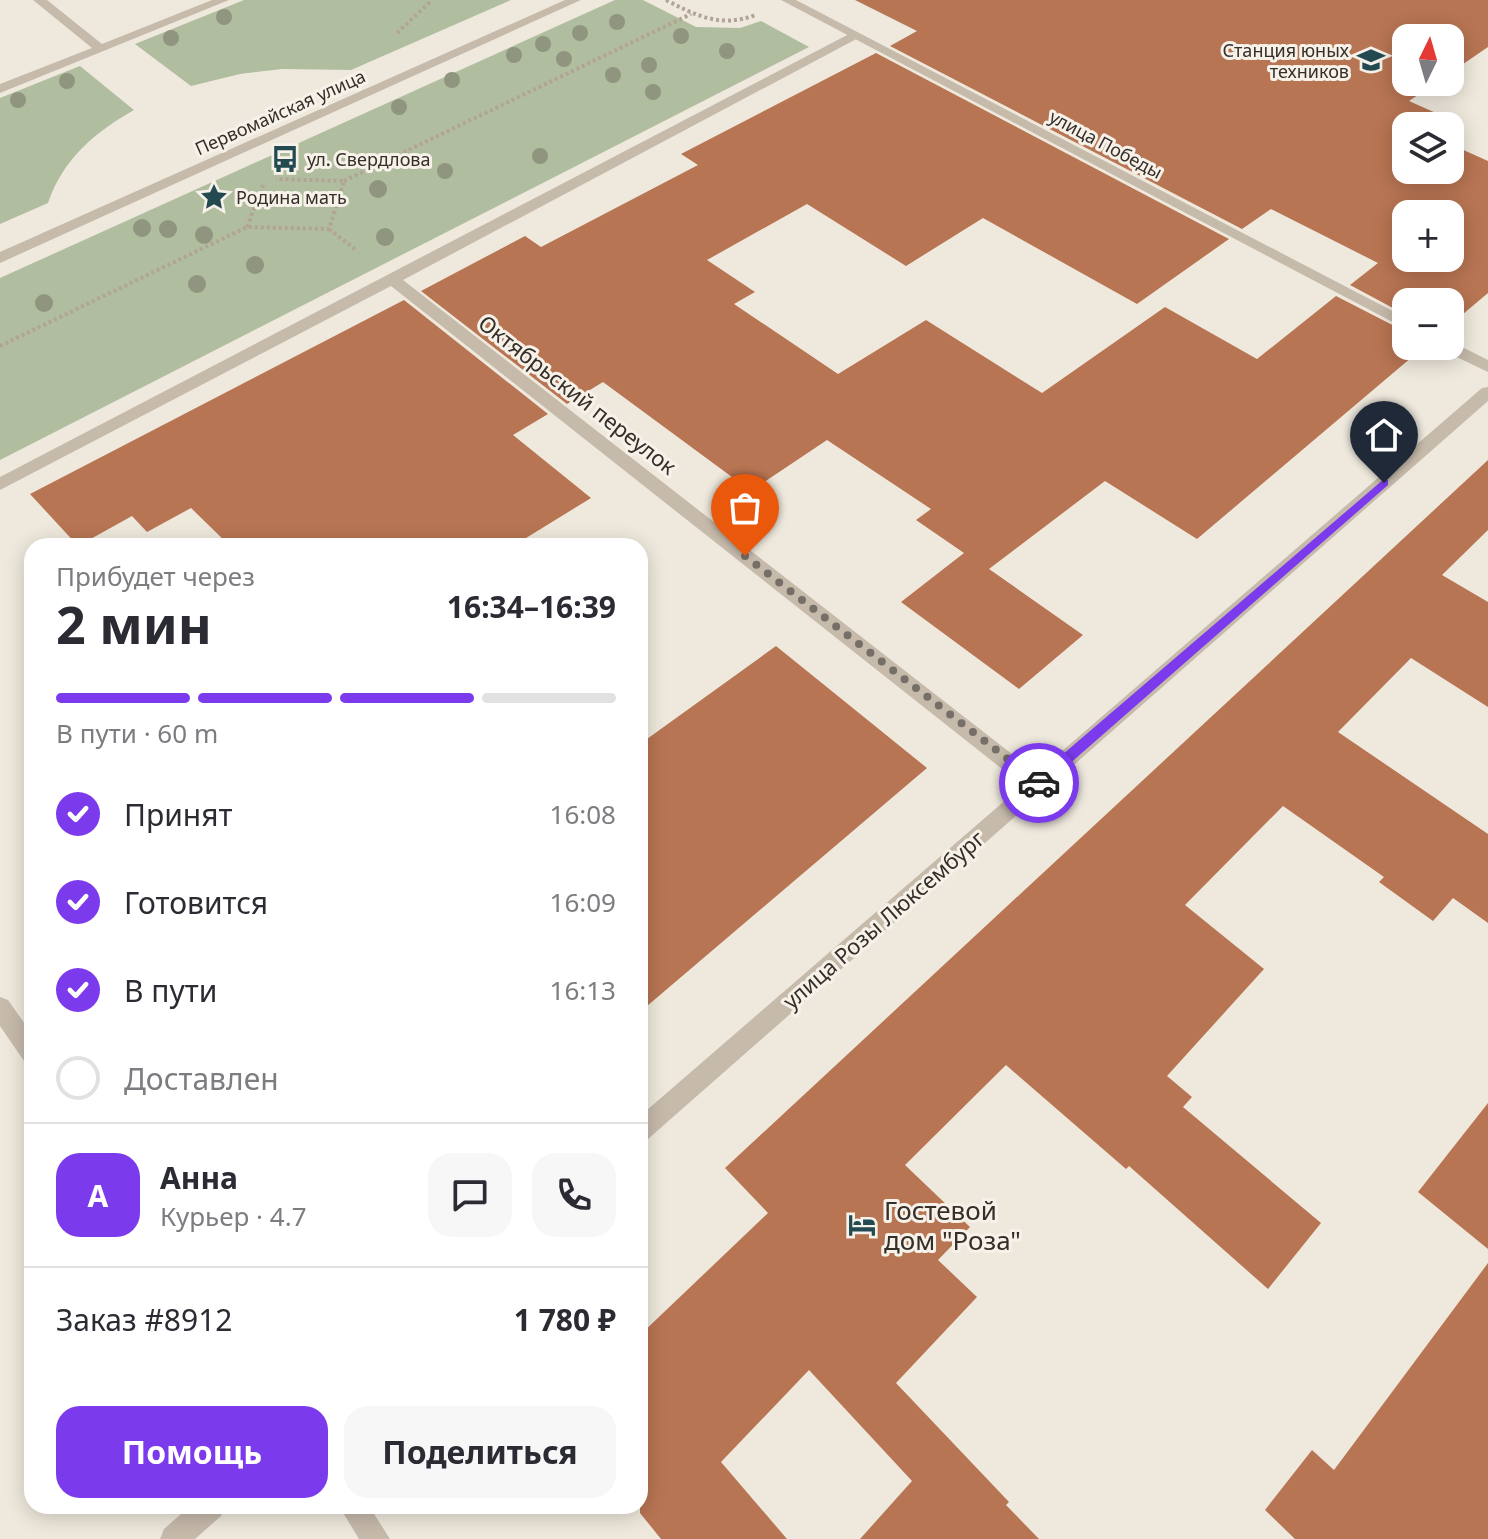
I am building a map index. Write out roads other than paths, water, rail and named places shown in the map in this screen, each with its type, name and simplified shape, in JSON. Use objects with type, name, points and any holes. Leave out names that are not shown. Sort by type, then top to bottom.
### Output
[{"type":"street","points":[[39,0],[101,49]]},
{"type":"street","points":[[0,89],[223,0]]},
{"type":"street","name":"Первомайская улица","points":[[0,258],[575,0]]},
{"type":"street","name":"улица Победы","points":[[787,0],[1392,317]]},
{"type":"street","points":[[0,484],[856,36]]},
{"type":"street","name":"Октябрьский переулок","points":[[392,279],[1037,785]]},
{"type":"street","points":[[1464,354],[1488,367]]},
{"type":"street","name":"улица Розы Люксембург","points":[[648,1124],[1488,392]]},
{"type":"street","points":[[0,1007],[24,1042]]},
{"type":"street","points":[[174,1539],[202,1514]]},
{"type":"street","points":[[359,1514],[376,1539]]},
{"type":"place","name":"Станция юных техников","points":[[1371,60]]},
{"type":"place","name":"ул. Свердлова","points":[[285,159]]},
{"type":"place","name":"Родина мать","points":[[214,197]]},
{"type":"place","name":"Гостевой дом \"Роза\"","points":[[862,1225]]}]
